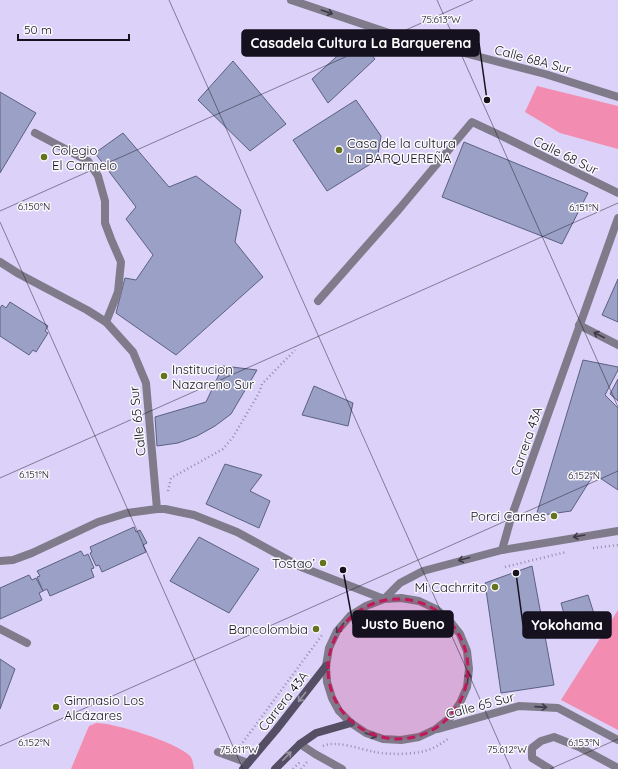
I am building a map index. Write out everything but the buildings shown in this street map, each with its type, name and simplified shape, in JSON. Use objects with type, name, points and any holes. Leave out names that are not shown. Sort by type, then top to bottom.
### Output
[{"type":"main road","name":"Carrera 43A","points":[[245,766],[276,730],[326,666]]},
{"type":"main road","points":[[275,769],[300,744],[316,733],[350,723]]},
{"type":"street","name":"Calle 68A Sur","points":[[290,0],[394,35],[545,74],[618,97]]},
{"type":"street","name":"Calle 68 Sur","points":[[318,301],[400,208],[472,122],[618,193]]},
{"type":"street","points":[[35,133],[88,161],[98,176],[105,201],[105,223],[121,262],[118,292],[106,322]]},
{"type":"street","name":"Carrera 43A","points":[[502,550],[511,518],[618,218]]},
{"type":"street","name":"Calle 65 Sur","points":[[0,262],[106,322],[133,352],[146,383],[161,509]]},
{"type":"street","points":[[579,325],[618,345]]},
{"type":"street","points":[[0,562],[13,560],[32,553],[98,522],[127,513],[161,509],[194,515],[237,532],[300,567],[384,600]]},
{"type":"street","points":[[384,600],[400,583],[423,571],[502,550],[616,532]]},
{"type":"street","points":[[401,598],[419,601],[436,609],[449,620],[460,634],[467,651],[469,669],[467,687],[460,703],[450,718],[436,729],[419,737],[401,740],[383,739],[366,733],[350,723],[339,712],[332,698],[327,682],[326,666],[329,648],[337,631],[350,616],[360,609],[384,600],[401,598]]},
{"type":"street","points":[[0,630],[27,643]]},
{"type":"street","name":"Calle 65 Sur","points":[[436,729],[506,709],[527,706],[558,708],[618,740]]},
{"type":"street","points":[[550,769],[532,758],[532,748],[541,741],[554,737],[579,747],[618,768]]},
{"type":"street","points":[[300,744],[342,769]]},
{"type":"street","points":[[218,752],[232,757],[245,766]]},
{"type":"path","points":[[161,509],[171,478],[223,449],[233,437],[259,393],[262,384],[295,350]]},
{"type":"path","points":[[589,548],[618,545]]},
{"type":"path","points":[[505,567],[568,552]]},
{"type":"path","points":[[232,757],[326,629]]},
{"type":"path","points":[[311,751],[327,744],[402,755],[432,749],[452,737]]},
{"type":"highlighted area","points":[[384,599],[419,601],[436,609],[460,634],[469,669],[467,687],[460,703],[436,729],[419,737],[383,739],[366,733],[339,711],[327,682],[329,648],[337,631],[366,606]]},
{"type":"shaded area","points":[[537,86],[618,106],[618,149],[560,133],[525,112]]},
{"type":"shaded area","points":[[618,610],[618,730],[561,700]]},
{"type":"shaded area","points":[[96,723],[117,726],[144,734],[182,750],[190,756],[193,761],[194,769],[71,769],[89,726]]},
{"type":"place","name":"Casadela Cultura La Barquerena","points":[[487,100]]},
{"type":"place","name":"Casa de la cultura La BARQUEREÑA","points":[[339,150]]},
{"type":"place","name":"Colegio El Carmelo","points":[[44,157]]},
{"type":"place","name":"Institucion Nazareno Sur","points":[[164,376]]},
{"type":"place","name":"Porci Carnes","points":[[554,516]]},
{"type":"place","name":"Tostao’","points":[[323,563]]},
{"type":"place","name":"Justo Bueno","points":[[343,570]]},
{"type":"place","name":"Yokohama","points":[[516,573]]},
{"type":"place","name":"Mi Cachrrito","points":[[495,587]]},
{"type":"place","name":"Bancolombia","points":[[316,629]]},
{"type":"place","name":"Gimnasio Los Alcázares","points":[[56,707]]}]
